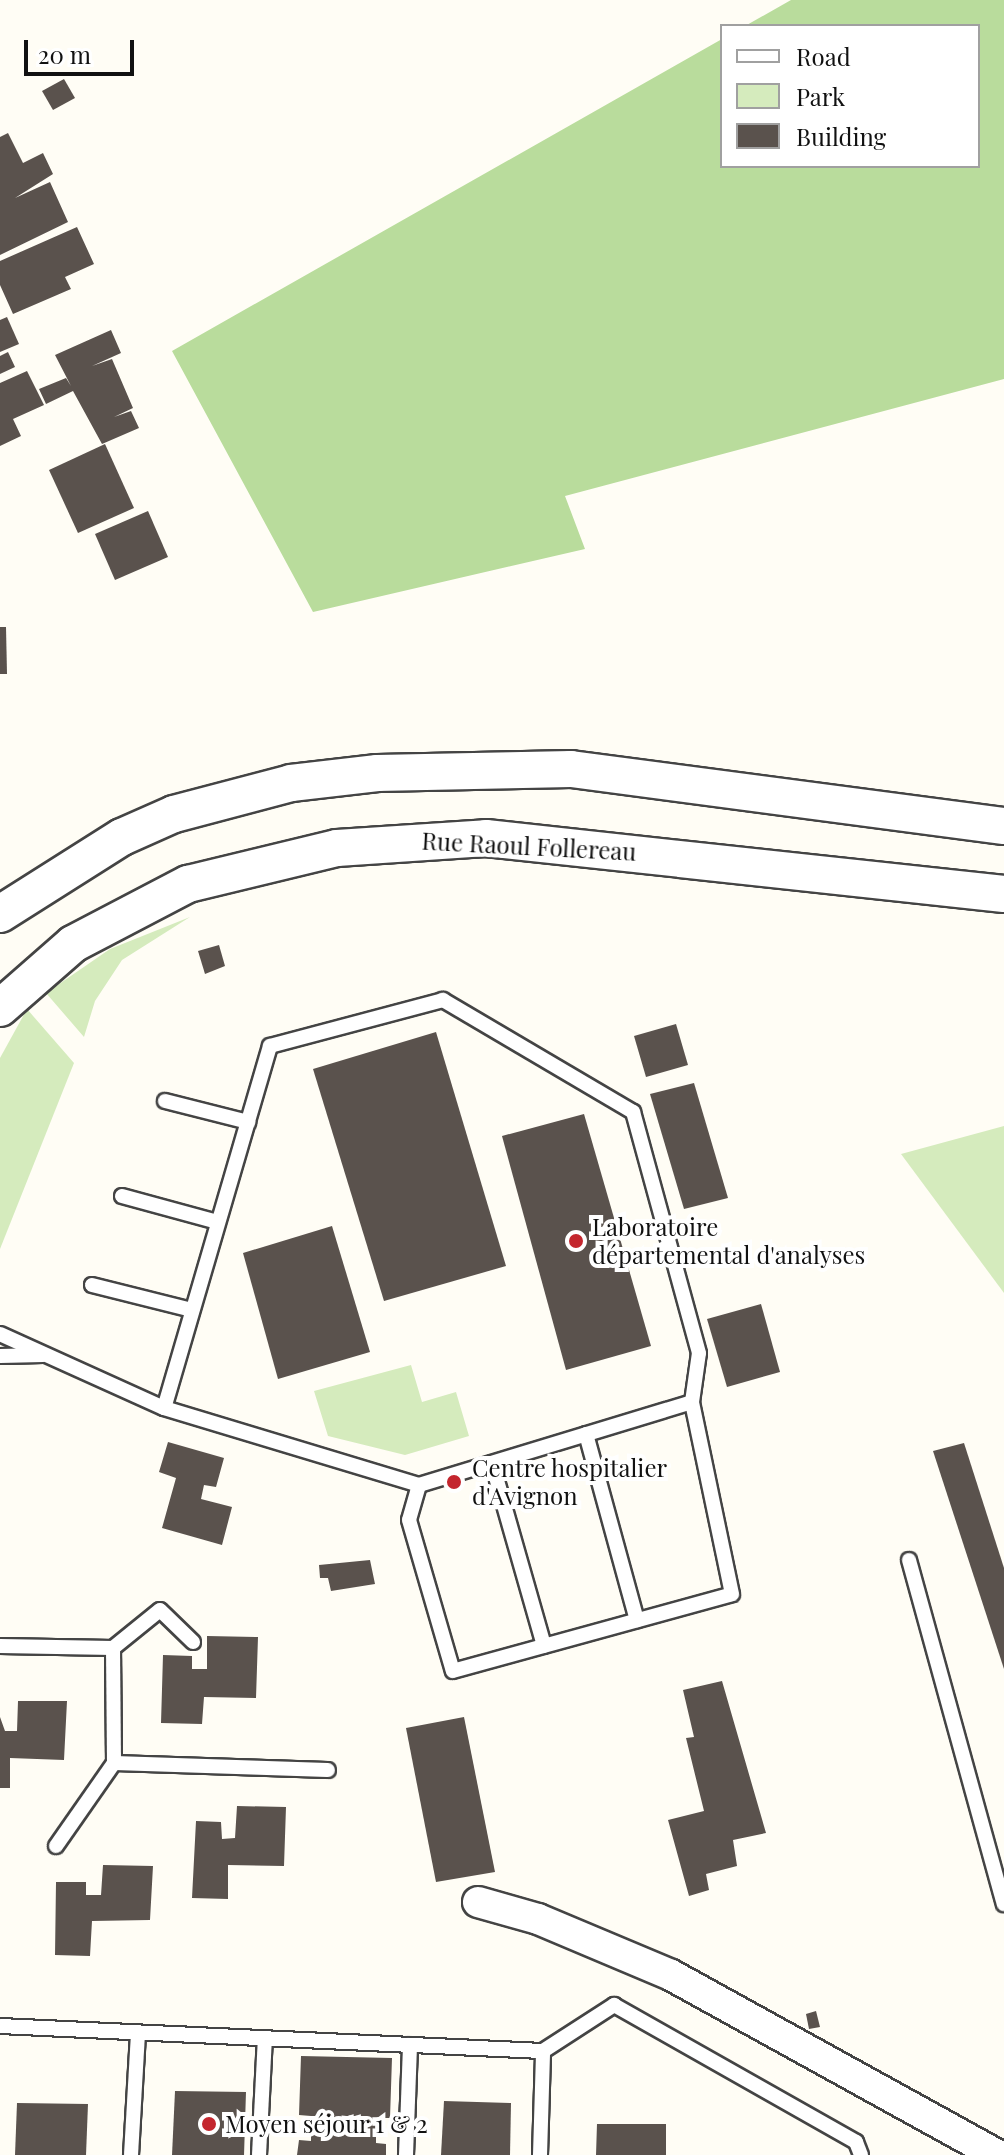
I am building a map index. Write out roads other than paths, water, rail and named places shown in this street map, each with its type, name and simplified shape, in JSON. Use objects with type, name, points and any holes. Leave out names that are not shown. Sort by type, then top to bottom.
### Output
[{"type":"street","points":[[0,914],[122,837],[174,814],[291,783],[377,773],[571,769],[1004,826]]},
{"type":"street","name":"Rue Raoul Follereau","points":[[0,1008],[73,944],[188,884],[352,846],[486,838],[595,846],[1004,894]]},
{"type":"street","points":[[478,1902],[538,1919],[671,1975],[997,2155]]},
{"type":"lane","points":[[164,1408],[270,1046],[443,1000],[633,1112],[699,1353],[692,1402],[732,1594],[453,1671],[409,1520],[419,1485]]},
{"type":"lane","points":[[165,1101],[248,1122]]},
{"type":"lane","points":[[122,1196],[218,1222]]},
{"type":"lane","points":[[92,1285],[192,1310]]},
{"type":"lane","points":[[0,1334],[164,1408],[419,1485],[692,1402]]},
{"type":"lane","points":[[0,1356],[48,1354]]},
{"type":"lane","points":[[586,1434],[637,1620]]},
{"type":"lane","points":[[492,1463],[544,1646]]},
{"type":"lane","points":[[909,1560],[1004,1904]]},
{"type":"lane","points":[[0,1646],[113,1648],[160,1610],[193,1642]]},
{"type":"lane","points":[[56,1846],[114,1763],[113,1648]]},
{"type":"lane","points":[[114,1763],[328,1770]]},
{"type":"lane","points":[[0,2026],[543,2051],[614,2005],[856,2142],[861,2155]]},
{"type":"lane","points":[[131,2155],[138,2033]]},
{"type":"lane","points":[[259,2155],[265,2038]]},
{"type":"lane","points":[[406,2155],[410,2045]]},
{"type":"lane","points":[[540,2155],[543,2051]]},
{"type":"place","name":"Laboratoire départemental d'analyses","points":[[576,1241]]},
{"type":"place","name":"Centre hospitalier d'Avignon","points":[[454,1482]]},
{"type":"place","name":"Moyen séjour 1 & 2","points":[[209,2124]]}]
